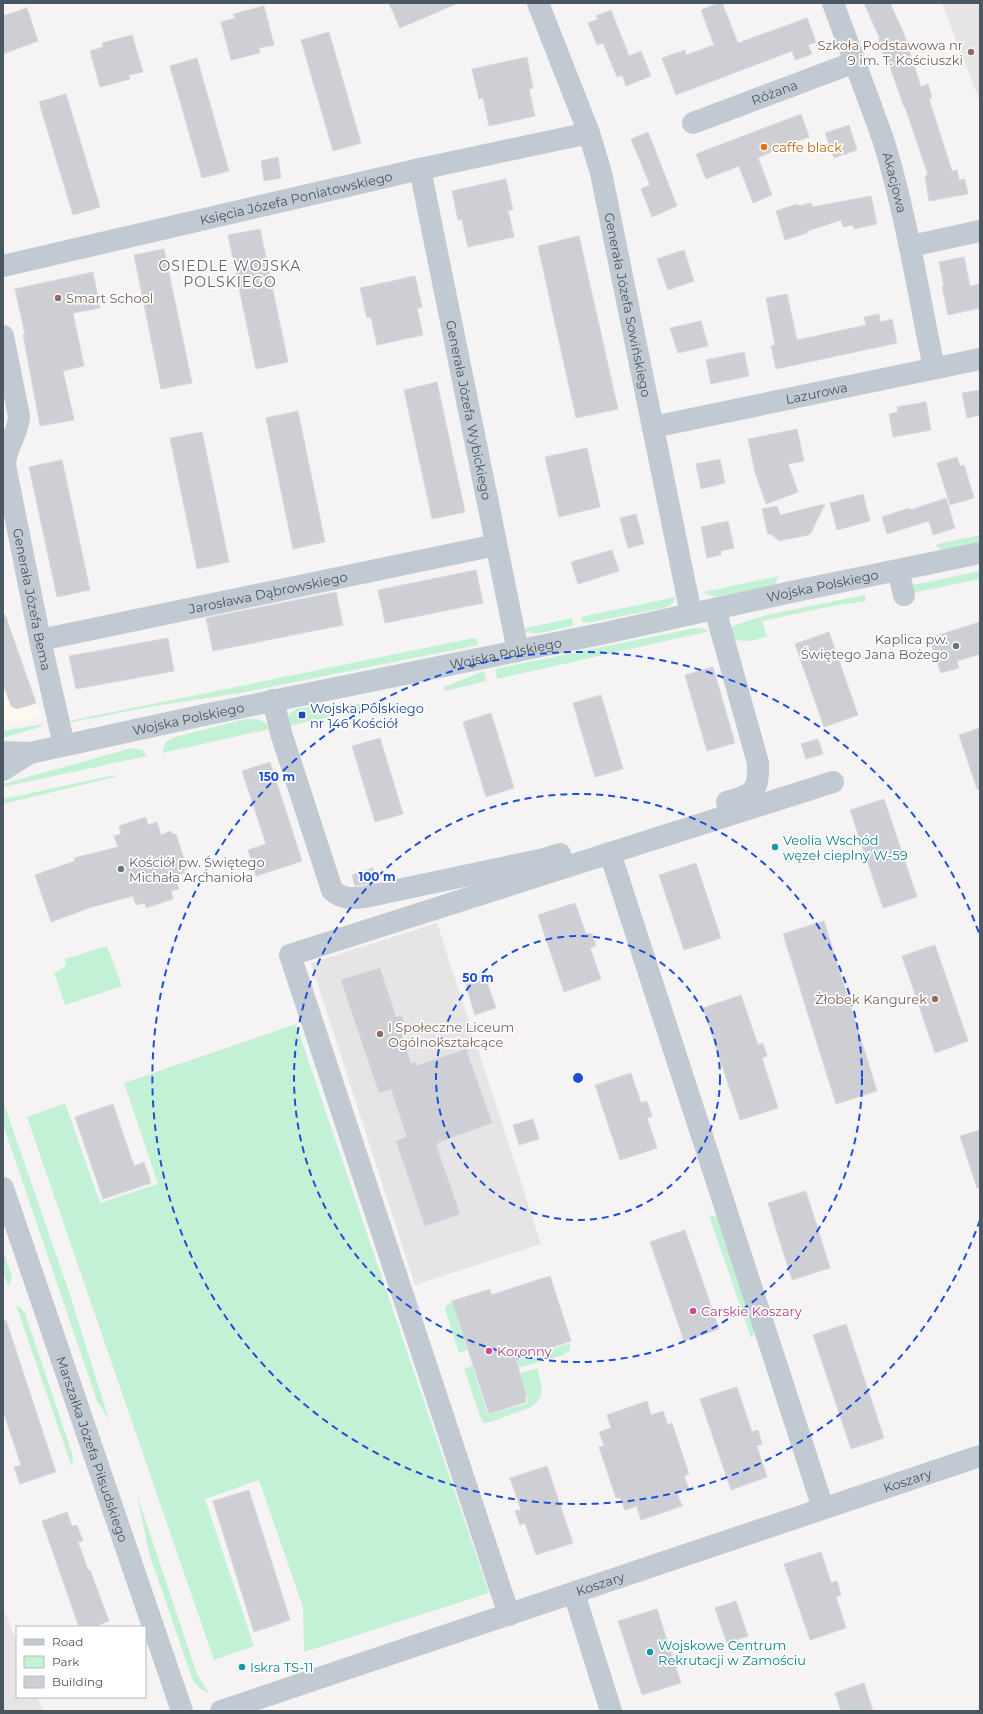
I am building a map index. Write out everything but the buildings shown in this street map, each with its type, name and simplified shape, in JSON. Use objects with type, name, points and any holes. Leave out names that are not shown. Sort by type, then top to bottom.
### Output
[{"type":"street","name":"Generała Józefa Sowińskiego","points":[[538,3],[589,133],[601,173],[691,614]]},
{"type":"street","name":"Akacjowa","points":[[833,3],[884,144],[910,248],[934,368]]},
{"type":"street","name":"Różana","points":[[693,123],[855,62]]},
{"type":"street","name":"Księcia Józefa Poniatowskiego","points":[[3,266],[420,169],[589,133]]},
{"type":"street","name":"Generała Józefa Wybickiego","points":[[420,169],[518,651]]},
{"type":"street","points":[[910,248],[920,244],[980,231]]},
{"type":"street","name":"Generała Józefa Bema","points":[[3,336],[19,416],[18,426],[6,455],[5,465],[40,640],[64,745]]},
{"type":"street","name":"Lazurowa","points":[[653,427],[980,359]]},
{"type":"street","name":"Jarosława Dąbrowskiego","points":[[40,640],[496,545]]},
{"type":"street","name":"Wojska Polskiego","points":[[3,752],[30,753],[273,700],[518,651],[980,553]]},
{"type":"street","points":[[898,570],[904,595]]},
{"type":"street","points":[[273,700],[281,733],[332,890],[336,895],[350,899],[365,897],[544,859],[748,796],[752,792],[758,780],[758,763],[715,609]]},
{"type":"street","name":"Wojska Polskiego","points":[[3,770],[30,753]]},
{"type":"street","points":[[509,1615],[290,955],[833,782]]},
{"type":"street","points":[[610,853],[823,1508]]},
{"type":"street","name":"Marszałka Józefa Piłsudskiego","points":[[3,1188],[182,1711]]},
{"type":"street","name":"Koszary","points":[[221,1711],[980,1456]]},
{"type":"street","points":[[574,1593],[612,1711]]},
{"type":"shaded area","name":"Szkoła Podstawowa nr 9 im. T. Kościuszki","points":[[942,3],[980,3],[980,102]]},
{"type":"shaded area","points":[[3,603],[41,717],[3,724]]},
{"type":"shaded area","points":[[437,923],[541,1244],[415,1285],[311,963]]},
{"type":"shaded area","points":[[3,1607],[16,1640],[16,1698],[37,1698],[43,1711],[3,1711]]},
{"type":"green space","points":[[980,535],[980,542],[942,550],[937,547],[937,544]]},
{"type":"green space","points":[[980,571],[980,579],[913,593],[913,585]]},
{"type":"green space","points":[[779,576],[775,585],[715,597],[703,592]]},
{"type":"green space","points":[[865,595],[866,601],[833,606],[762,621],[767,636],[752,641],[734,640],[727,630],[738,624],[767,615]]},
{"type":"green space","points":[[676,597],[672,604],[664,608],[586,623],[582,621],[581,617]]},
{"type":"green space","points":[[572,618],[572,626],[538,633],[526,632],[522,629]]},
{"type":"green space","points":[[701,628],[710,631],[497,679],[495,669]]},
{"type":"green space","points":[[474,638],[477,640],[478,645],[240,693],[149,707],[72,722],[69,721]]},
{"type":"green space","points":[[484,671],[486,681],[445,691],[444,687]]},
{"type":"green space","points":[[369,703],[370,708],[288,726],[289,714],[298,708]]},
{"type":"green space","points":[[245,719],[260,720],[270,729],[162,753],[165,743],[172,738]]},
{"type":"green space","points":[[44,724],[37,728],[3,738],[3,731]]},
{"type":"green space","points":[[132,748],[143,750],[147,756],[3,787],[3,784]]},
{"type":"green space","points":[[114,775],[115,777],[3,804],[3,799]]},
{"type":"green space","points":[[107,946],[122,986],[65,1005],[54,972],[61,970],[66,965],[65,959]]},
{"type":"green space","points":[[296,1024],[489,1593],[304,1652],[303,1607],[259,1480],[205,1499],[254,1646],[214,1660],[27,1117],[65,1103],[100,1203],[158,1184],[124,1083]]},
{"type":"green space","points":[[3,1101],[69,1292],[109,1420],[97,1401],[3,1124]]},
{"type":"green space","points":[[709,1215],[717,1217],[756,1332],[751,1338]]},
{"type":"green space","points":[[3,1250],[12,1277],[9,1287],[3,1273]]},
{"type":"green space","points":[[452,1302],[467,1350],[459,1353],[445,1309],[447,1305]]},
{"type":"green space","points":[[16,1305],[25,1313],[73,1456],[72,1467]]},
{"type":"green space","points":[[570,1343],[570,1350],[563,1355],[518,1368],[516,1361]]},
{"type":"green space","points":[[472,1366],[488,1415],[528,1403],[526,1397],[528,1397],[524,1384],[522,1384],[519,1374],[537,1368],[541,1387],[539,1399],[535,1404],[522,1411],[484,1423],[481,1419],[464,1369]]},
{"type":"green space","points":[[137,1495],[197,1674],[209,1693],[200,1689],[193,1681],[149,1553]]},
{"type":"place","name":"Szkoła Podstawowa nr 9 im. T. Kościuszki","points":[[971,52]]},
{"type":"place","name":"caffe black","points":[[764,147]]},
{"type":"place","name":"Smart School","points":[[58,298]]},
{"type":"place","name":"Kaplica pw. Świętego Jana Bożego","points":[[956,646]]},
{"type":"place","name":"Wojska Polskiego nr 146 Kościół","points":[[302,715]]},
{"type":"place","name":"Veolia Wschód węzeł cieplny W-59","points":[[775,847]]},
{"type":"place","name":"Kościół pw. Świętego Michała Archanioła","points":[[121,869]]},
{"type":"place","name":"Żłobek Kangurek","points":[[935,999]]},
{"type":"place","name":"I Społeczne Liceum Ogólnokształcące","points":[[380,1034]]},
{"type":"place","name":"Carskie Koszary","points":[[693,1311]]},
{"type":"place","name":"Koronny","points":[[489,1351]]},
{"type":"place","name":"Wojskowe Centrum Rekrutacji w Zamościu","points":[[650,1652]]},
{"type":"place","name":"Iskra TS-11","points":[[242,1667]]},
{"type":"district","name":"OSIEDLE WOJSKA POLSKIEGO","points":[[230,274]]}]
